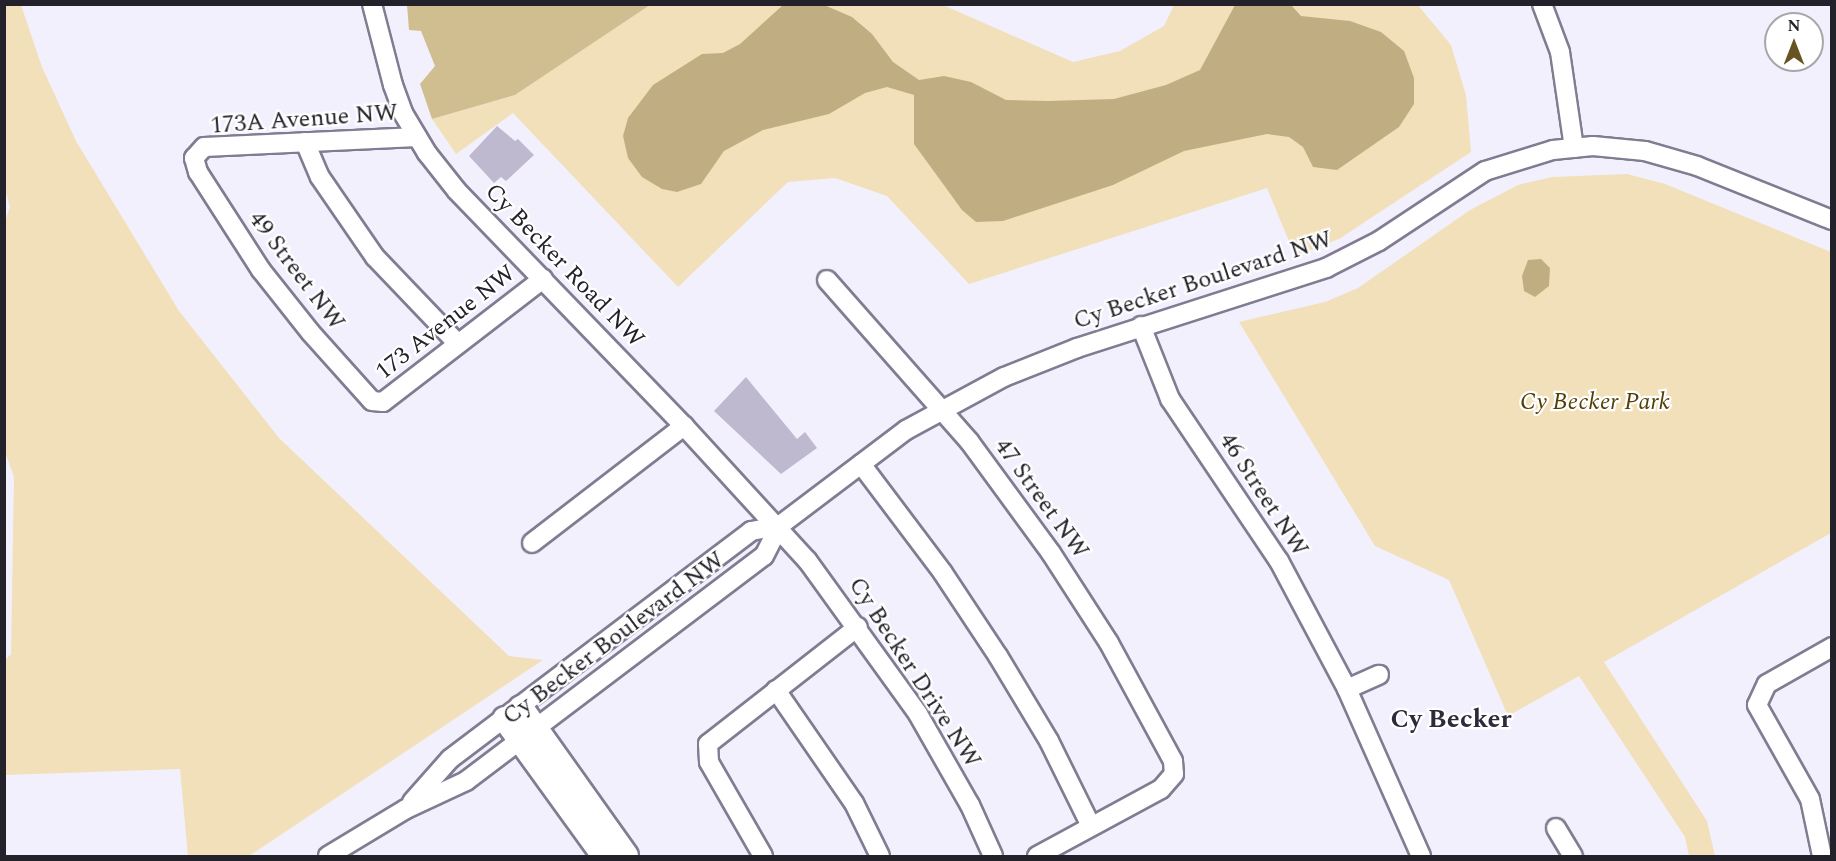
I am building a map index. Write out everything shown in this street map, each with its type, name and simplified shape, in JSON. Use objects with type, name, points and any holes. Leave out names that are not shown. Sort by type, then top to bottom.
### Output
[{"type":"main road","points":[[513,713],[626,856]]},
{"type":"main road","points":[[528,733],[604,856]]},
{"type":"street","name":"Cy Becker Road NW","points":[[372,4],[393,85],[417,137],[458,191],[779,526]]},
{"type":"street","points":[[1542,4],[1560,52],[1574,148]]},
{"type":"street","name":"173A Avenue NW","points":[[195,154],[204,147],[417,137]]},
{"type":"street","points":[[305,142],[320,177],[375,257],[458,344]]},
{"type":"street","name":"Cy Becker Boulevard NW","points":[[406,809],[466,781],[764,556],[779,526],[861,464],[942,409],[1004,377],[1141,326],[1326,268],[1379,241],[1485,171],[1528,156],[1574,148],[1617,147],[1670,157],[1832,219]]},
{"type":"street","name":"49 Street NW","points":[[195,154],[198,172],[261,270],[310,333],[372,401],[378,403]]},
{"type":"street","name":"173 Avenue NW","points":[[378,403],[543,279]]},
{"type":"street","name":"47 Street NW","points":[[827,280],[942,409],[1077,591],[1168,750],[1174,774],[1161,789],[1091,826]]},
{"type":"street","name":"46 Street NW","points":[[1141,326],[1170,399],[1279,561],[1347,689],[1421,856]]},
{"type":"street","points":[[532,543],[684,426]]},
{"type":"street","points":[[861,464],[943,573],[998,656],[1049,741],[1091,826],[1037,856]]},
{"type":"street","name":"Cy Becker Boulevard NW","points":[[406,809],[450,759],[751,531],[779,526]]},
{"type":"street","name":"Cy Becker Drive NW","points":[[779,526],[858,627],[930,734],[970,805],[993,856]]},
{"type":"street","points":[[763,856],[707,753],[708,744],[858,627]]},
{"type":"street","points":[[1822,856],[1810,799],[1787,754],[1760,716],[1758,698],[1767,684],[1832,646]]},
{"type":"street","points":[[1347,689],[1379,675]]},
{"type":"street","points":[[776,690],[854,803],[880,856]]},
{"type":"street","points":[[328,856],[406,809]]},
{"type":"street","points":[[1556,828],[1573,856]]},
{"type":"green space","points":[[5,4],[21,5],[42,67],[76,141],[179,311],[279,438],[509,656],[543,660],[249,856],[188,856],[180,769],[5,775],[4,661],[11,654],[14,477],[4,449],[4,224],[10,207],[4,186]]},
{"type":"green space","points":[[1417,4],[1451,45],[1466,95],[1471,152],[1339,239],[1295,256],[1267,188],[969,284],[887,196],[835,178],[788,182],[678,287],[513,113],[456,154],[432,119],[515,95],[650,5],[943,5],[1073,62],[1120,51],[1164,26],[1174,5]]},
{"type":"green space","name":"Cy Becker Park","points":[[1627,174],[1665,184],[1831,252],[1831,533],[1604,662],[1707,821],[1715,856],[1689,856],[1685,837],[1579,676],[1508,716],[1449,580],[1375,546],[1239,322],[1325,302],[1358,288],[1470,210],[1518,185],[1552,177]]},
{"type":"shaded area","points":[[407,5],[650,5],[515,95],[432,119],[420,84],[435,66],[421,31],[409,30]]},
{"type":"shaded area","points":[[783,5],[824,5],[852,17],[872,34],[893,62],[919,80],[944,76],[971,82],[1006,100],[1048,101],[1114,99],[1166,85],[1200,70],[1235,5],[1291,5],[1301,16],[1350,21],[1381,32],[1404,51],[1414,78],[1414,104],[1399,127],[1337,170],[1313,167],[1303,147],[1289,137],[1267,134],[1184,151],[1113,185],[1003,221],[976,222],[962,210],[914,144],[914,95],[887,87],[865,93],[829,114],[763,130],[724,151],[701,184],[677,192],[662,189],[642,177],[628,158],[623,136],[628,118],[653,85],[702,54],[723,53],[740,44]]},
{"type":"shaded area","points":[[1541,259],[1550,268],[1549,286],[1535,297],[1524,291],[1522,276],[1528,260]]},
{"type":"building","points":[[497,126],[515,141],[518,139],[534,155],[506,181],[501,177],[494,183],[469,156]]},
{"type":"building","points":[[746,377],[797,439],[805,432],[817,448],[781,474],[714,411]]},
{"type":"district","name":"Cy Becker","points":[[1451,720]]}]
